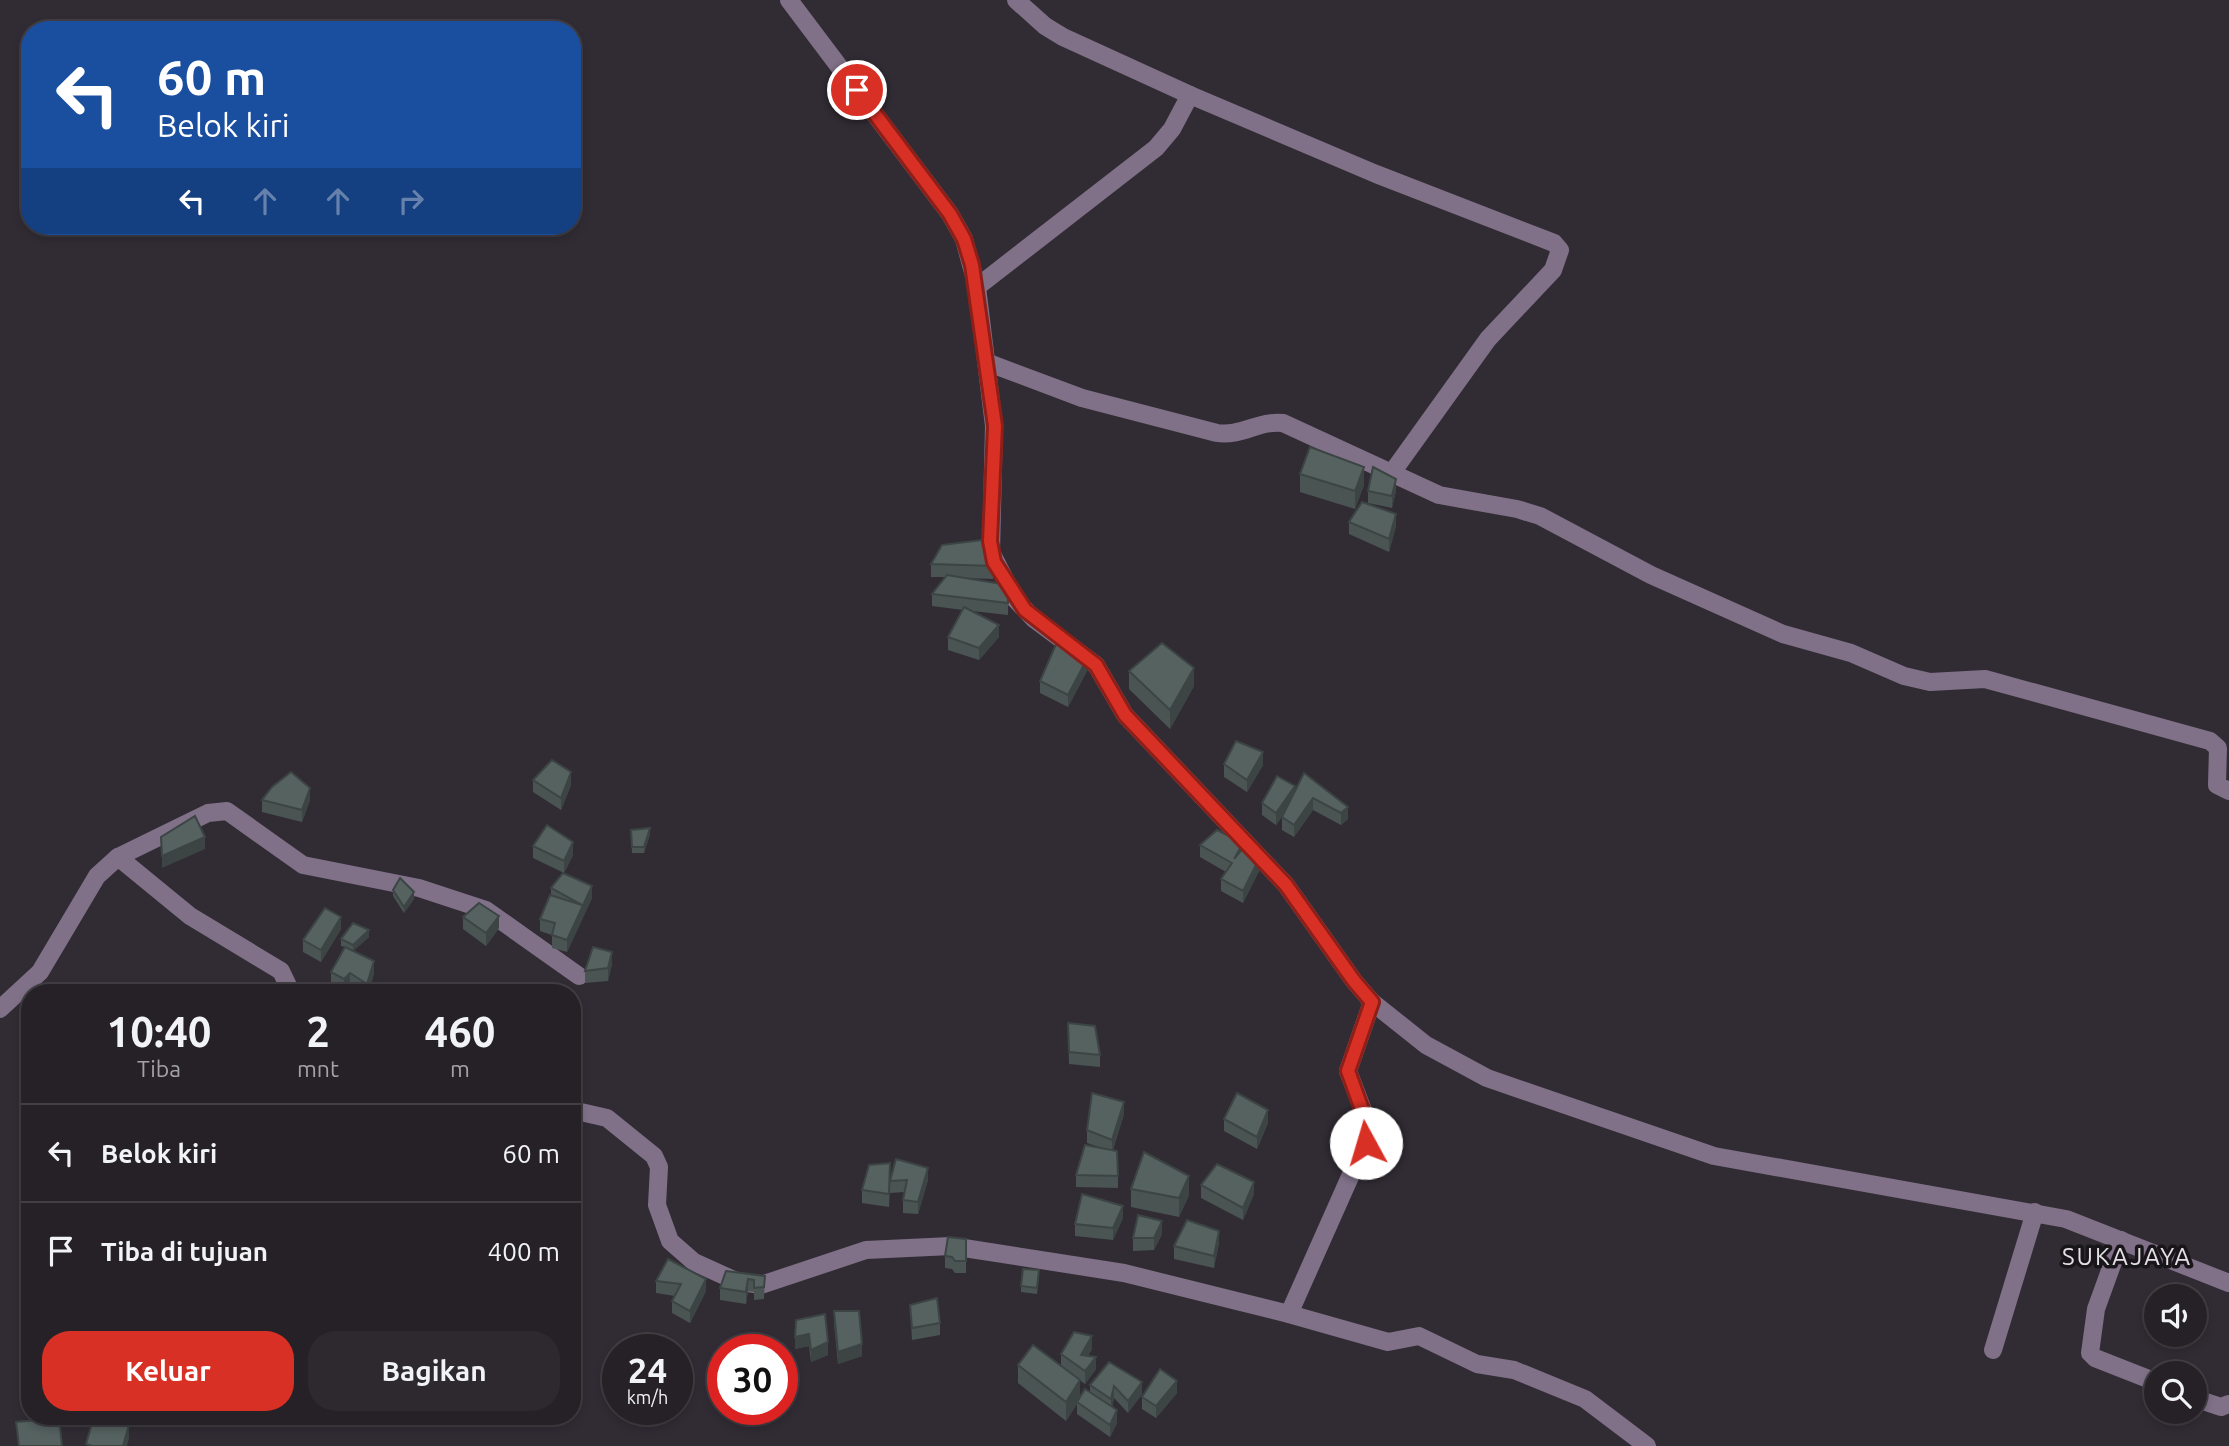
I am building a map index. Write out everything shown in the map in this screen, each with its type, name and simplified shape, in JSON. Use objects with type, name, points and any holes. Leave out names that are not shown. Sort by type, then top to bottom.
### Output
[{"type":"street","points":[[789,0],[950,214],[964,239],[977,287],[995,441],[991,552],[1015,599],[1034,619],[1096,665],[1125,715],[1286,885],[1372,1002],[1416,1038],[1456,1063],[1487,1077],[1685,1148],[1739,1163],[2066,1219],[2229,1283]]},
{"type":"street","points":[[1016,0],[1045,26],[1063,37],[1190,95],[1376,174],[1543,236],[1560,250],[1553,270],[1488,339],[1391,474]]},
{"type":"street","points":[[977,287],[1156,148],[1172,129],[1190,95]]},
{"type":"street","points":[[986,362],[1082,398],[1217,433],[1229,434],[1269,422],[1283,423],[1449,499],[1517,509],[1541,516],[1651,575],[1771,629],[1851,653],[1903,676],[1930,682],[1985,679],[2210,741],[2218,748],[2217,785],[2229,791]]},
{"type":"street","points":[[27,984],[40,972],[97,876],[118,857],[208,813],[227,811],[303,865],[419,888],[486,910],[579,976]]},
{"type":"street","points":[[118,857],[190,916],[281,971],[287,984]]},
{"type":"street","points":[[0,1009],[21,990]]},
{"type":"street","points":[[1289,1314],[1366,1143],[1368,1126],[1348,1071],[1372,1002]]},
{"type":"street","points":[[581,1112],[607,1118],[654,1156],[659,1167],[657,1205],[670,1241],[694,1262],[736,1281],[761,1285],[866,1250],[951,1246],[1124,1273],[1388,1342],[1419,1336],[1477,1364],[1514,1370],[1591,1402],[1647,1446]]},
{"type":"street","points":[[1993,1350],[2035,1213]]},
{"type":"street","points":[[2121,1240],[2096,1309],[2090,1353],[2095,1358],[2144,1377]]},
{"type":"street","points":[[2207,1403],[2214,1406],[2229,1404]]},
{"type":"building","points":[[1310,447],[1364,467],[1355,491],[1300,474]]},
{"type":"building","points":[[1373,467],[1396,479],[1392,496],[1368,491]]},
{"type":"building","points":[[1362,502],[1396,514],[1389,539],[1349,522]]},
{"type":"building","points":[[982,540],[993,566],[931,564],[942,545]]},
{"type":"building","points":[[947,575],[1008,585],[1008,603],[932,594]]},
{"type":"building","points":[[964,607],[999,625],[979,648],[948,637]]},
{"type":"building","points":[[1057,642],[1088,657],[1068,695],[1040,681]]},
{"type":"building","points":[[1162,643],[1194,668],[1170,710],[1129,671]]},
{"type":"building","points":[[1236,741],[1263,752],[1247,780],[1224,764]]},
{"type":"building","points":[[552,760],[571,772],[561,798],[533,780]]},
{"type":"building","points":[[291,772],[310,788],[302,810],[262,800],[272,787]]},
{"type":"building","points":[[1304,773],[1348,807],[1341,813],[1313,798],[1294,825],[1282,817]]},
{"type":"building","points":[[1277,776],[1295,786],[1276,813],[1262,803]]},
{"type":"building","points":[[195,816],[205,837],[162,856],[161,837]]},
{"type":"building","points":[[547,825],[573,842],[564,861],[533,846]]},
{"type":"building","points":[[650,828],[644,847],[632,847],[631,830]]},
{"type":"building","points":[[1217,830],[1243,843],[1234,859],[1244,847],[1260,857],[1243,891],[1221,879],[1232,863],[1200,845]]},
{"type":"building","points":[[563,873],[592,886],[567,940],[552,935],[555,923],[540,919],[550,895],[582,905],[551,888]]},
{"type":"building","points":[[400,878],[414,892],[404,907],[393,890]]},
{"type":"building","points":[[479,903],[499,916],[486,933],[463,917]]},
{"type":"building","points":[[325,908],[341,917],[321,950],[303,940]]},
{"type":"building","points":[[353,923],[369,930],[353,945],[341,939]]},
{"type":"building","points":[[345,947],[374,961],[367,984],[350,973],[344,979],[331,972]]},
{"type":"building","points":[[593,947],[612,952],[608,968],[585,971]]},
{"type":"building","points":[[1068,1023],[1095,1026],[1100,1055],[1069,1052]]},
{"type":"building","points":[[1092,1093],[1124,1102],[1112,1140],[1087,1130]]},
{"type":"building","points":[[1237,1093],[1268,1110],[1257,1137],[1224,1119]]},
{"type":"building","points":[[1085,1145],[1117,1151],[1118,1176],[1076,1175]]},
{"type":"building","points":[[1144,1152],[1189,1176],[1179,1198],[1131,1189]]},
{"type":"building","points":[[896,1159],[928,1168],[918,1202],[903,1200],[907,1180],[890,1181]]},
{"type":"building","points":[[890,1163],[889,1194],[862,1190],[869,1165]]},
{"type":"building","points":[[1217,1164],[1254,1182],[1243,1208],[1201,1185]]},
{"type":"building","points":[[1082,1194],[1123,1206],[1113,1228],[1075,1224]]},
{"type":"building","points":[[1138,1215],[1162,1221],[1154,1238],[1133,1238]]},
{"type":"building","points":[[1187,1220],[1219,1231],[1214,1256],[1174,1246]]},
{"type":"building","points":[[948,1237],[966,1239],[966,1261],[955,1261],[952,1257],[945,1256]]},
{"type":"building","points":[[668,1259],[706,1279],[690,1311],[672,1301],[681,1284],[656,1281]]},
{"type":"building","points":[[1023,1269],[1039,1270],[1037,1288],[1021,1286]]},
{"type":"building","points":[[726,1271],[765,1276],[764,1287],[754,1288],[754,1280],[748,1279],[746,1292],[720,1288]]},
{"type":"building","points":[[937,1298],[940,1323],[912,1328],[910,1305]]},
{"type":"building","points":[[834,1311],[859,1311],[862,1344],[838,1352]]},
{"type":"building","points":[[825,1314],[828,1342],[811,1350],[809,1334],[798,1336],[795,1334],[796,1320]]},
{"type":"building","points":[[1074,1332],[1092,1336],[1081,1355],[1096,1357],[1085,1371],[1061,1354]]},
{"type":"building","points":[[1033,1345],[1080,1380],[1066,1402],[1018,1365]]},
{"type":"building","points":[[1109,1362],[1142,1382],[1128,1401],[1114,1386],[1111,1399],[1090,1385]]},
{"type":"building","points":[[1160,1369],[1177,1381],[1156,1406],[1142,1397]]},
{"type":"building","points":[[1085,1389],[1117,1410],[1110,1425],[1077,1402]]},
{"type":"building","points":[[16,1422],[21,1422],[21,1425],[60,1425],[62,1446],[19,1446]]},
{"type":"building","points":[[91,1425],[129,1425],[123,1446],[86,1444]]},
{"type":"district","name":"SUKAJAYA","points":[[2127,1257]]},
{"type":"route","points":[[857,90],[950,214],[964,239],[972,265],[995,426],[990,541],[994,562],[1015,599],[1034,619],[1096,665],[1125,715],[1286,885],[1372,1002],[1348,1071],[1368,1126],[1366,1143]]}]
